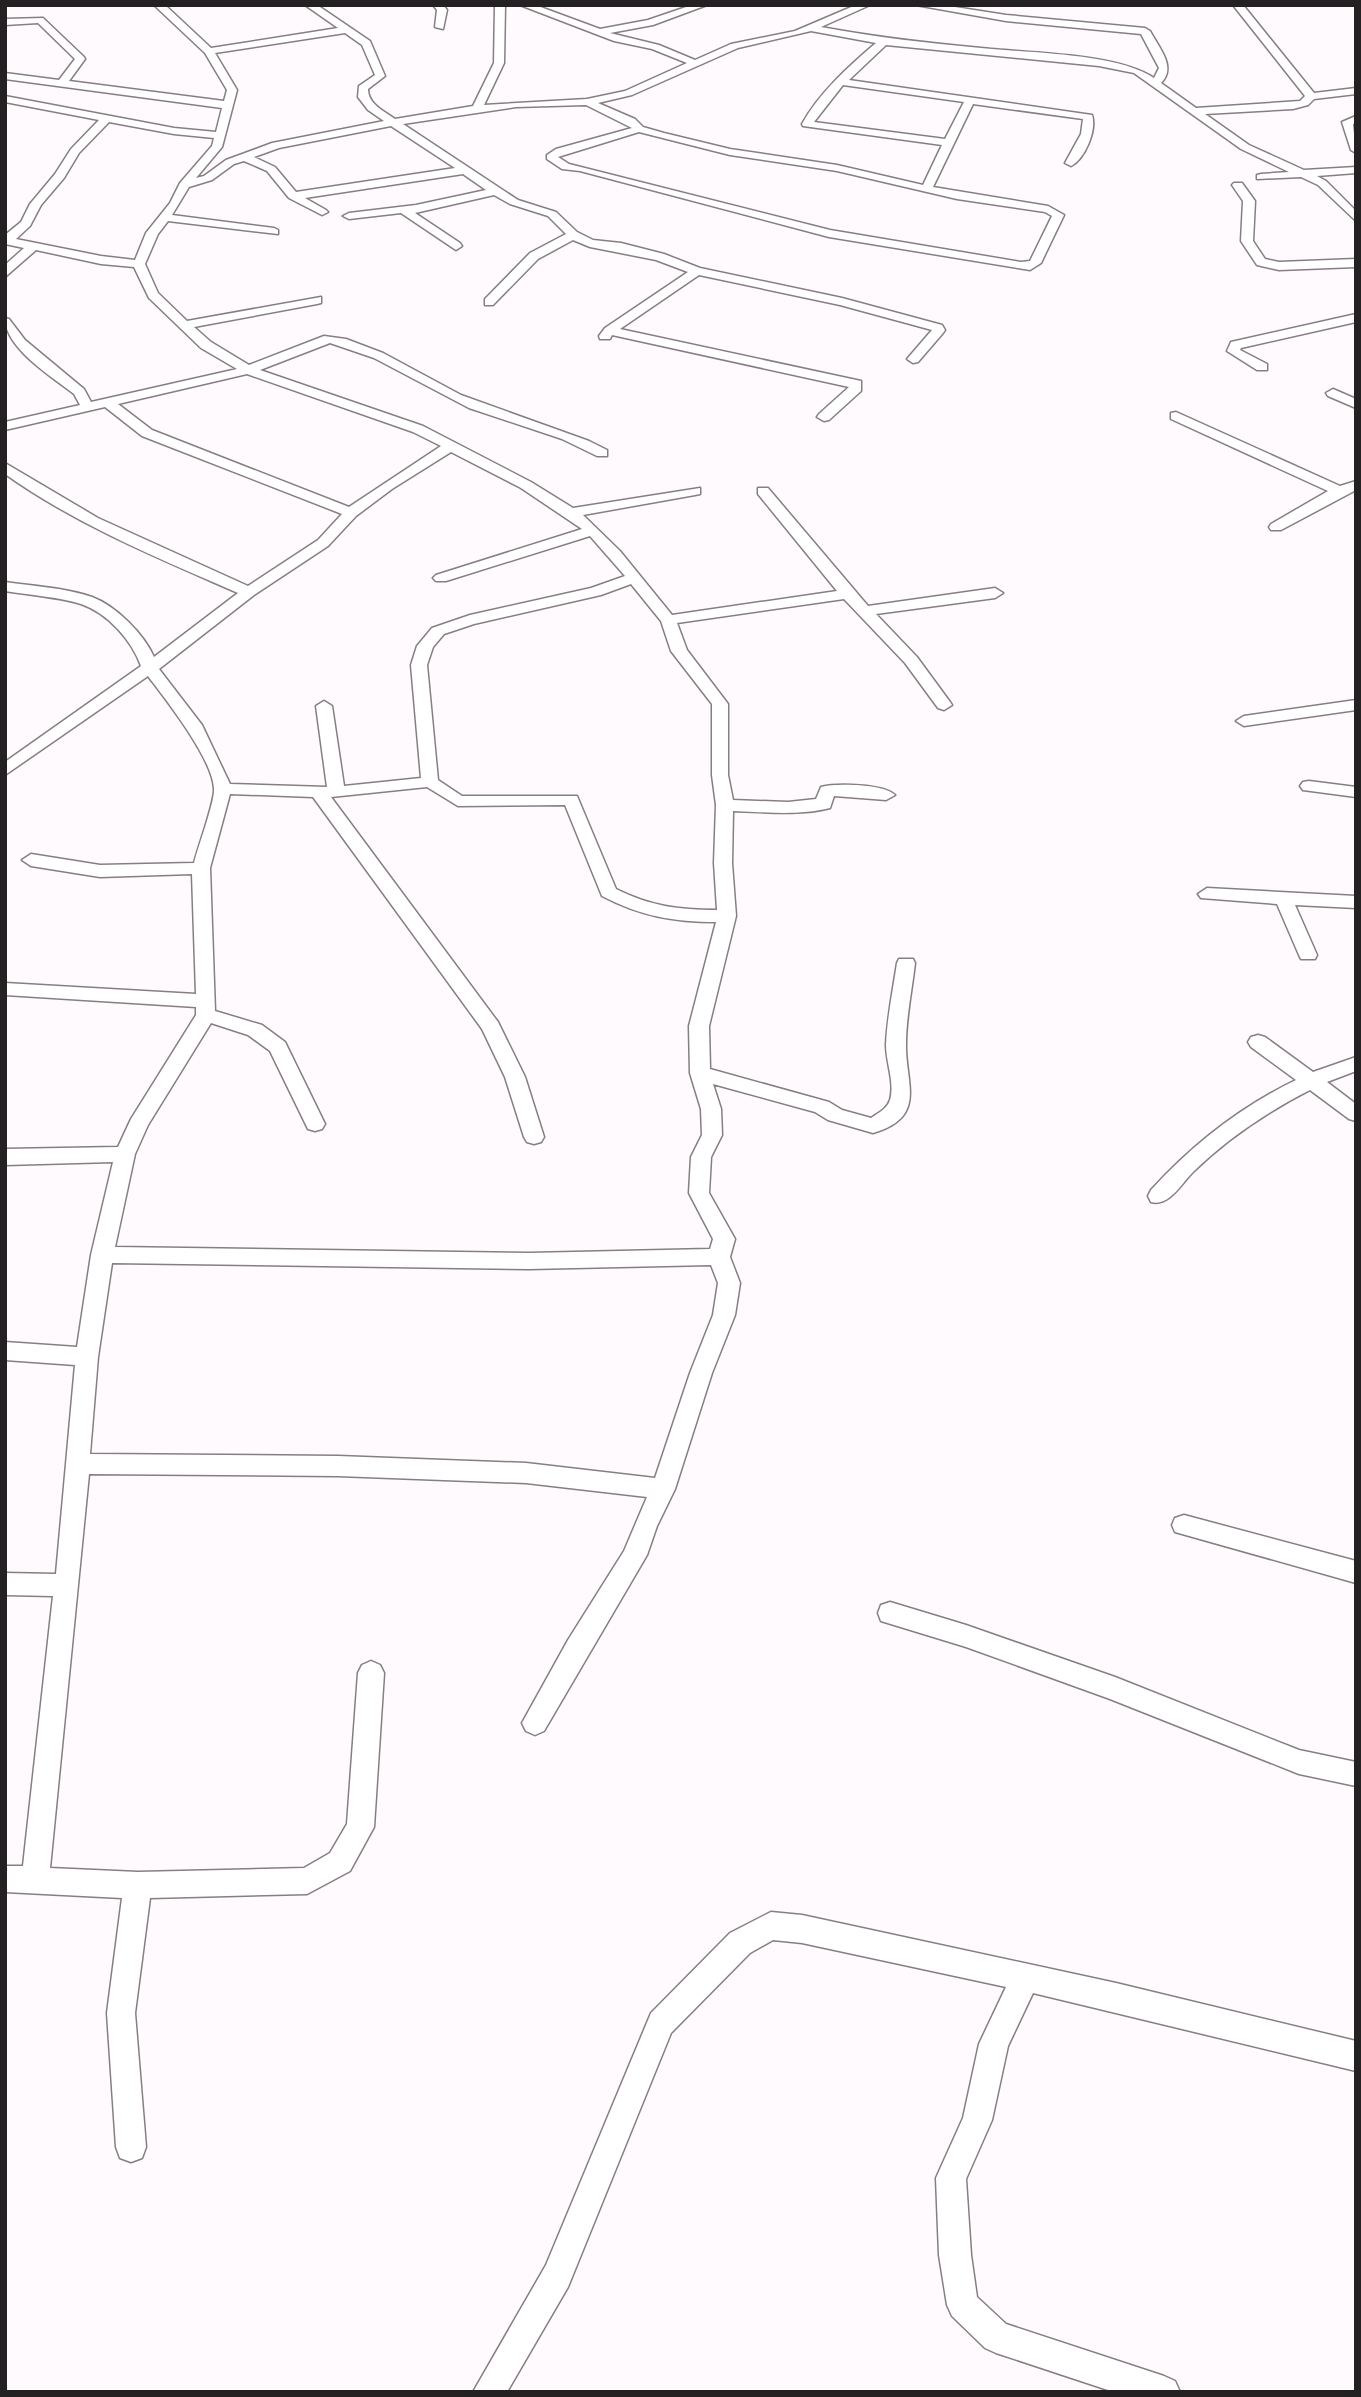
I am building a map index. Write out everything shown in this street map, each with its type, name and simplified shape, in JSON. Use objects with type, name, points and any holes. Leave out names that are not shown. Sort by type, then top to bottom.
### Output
[{"type":"street","points":[[159,5],[209,51],[232,90],[217,147],[184,185],[175,204],[152,233],[139,264],[153,295],[206,345],[248,370],[418,429],[526,485],[571,513],[593,530],[615,554],[632,579],[668,620],[679,651],[720,704],[720,775],[725,805],[723,863],[727,916],[699,1026],[700,1073],[711,1109],[712,1135],[701,1157],[699,1194],[723,1239],[719,1257],[729,1283],[724,1315],[701,1373],[663,1489],[645,1526],[635,1555],[577,1648],[535,1723]]},
{"type":"street","points":[[310,5],[366,43],[380,76],[363,88],[363,97],[392,123],[412,132],[514,202],[552,214],[573,235],[590,243],[621,247],[660,257],[697,271],[829,299],[938,328],[913,359]]},
{"type":"street","points":[[438,5],[442,10],[440,27]]},
{"type":"street","points":[[477,108],[499,63],[500,5]]},
{"type":"street","points":[[525,5],[618,39],[655,47],[698,64]]},
{"type":"street","points":[[601,31],[650,23],[702,5]]},
{"type":"street","points":[[921,5],[1006,18],[1145,31],[1164,68],[1163,75],[1156,82]]},
{"type":"street","points":[[1238,5],[1311,96]]},
{"type":"street","points":[[184,185],[208,178],[230,162],[275,145],[477,108],[587,102],[628,93],[735,46],[797,33],[851,7]]},
{"type":"street","points":[[5,22],[40,20],[68,45],[80,59],[61,85]]},
{"type":"street","points":[[810,28],[884,42],[1122,66],[1137,71],[1245,146],[1322,183],[1356,218]]},
{"type":"street","points":[[209,51],[347,30]]},
{"type":"street","points":[[884,42],[869,52],[807,124],[948,142]]},
{"type":"street","points":[[5,76],[227,105]]},
{"type":"street","points":[[843,82],[1088,117],[1090,122],[1085,137],[1072,163]]},
{"type":"street","points":[[1194,111],[1293,106],[1304,103],[1311,96],[1356,91]]},
{"type":"street","points":[[5,99],[174,131],[218,135]]},
{"type":"street","points":[[926,189],[970,100]]},
{"type":"street","points":[[587,102],[631,121],[639,129]]},
{"type":"street","points":[[6,240],[26,224],[36,204],[61,176],[75,151],[106,119]]},
{"type":"street","points":[[1356,119],[1347,122],[1356,150]]},
{"type":"street","points":[[639,129],[730,152],[810,163],[926,189],[1048,209],[1058,215],[1034,263],[1021,267],[829,233],[580,168],[566,167],[551,157],[560,150],[639,129]]},
{"type":"street","points":[[244,157],[271,169],[293,196],[322,212]]},
{"type":"street","points":[[293,196],[467,170]]},
{"type":"street","points":[[1261,177],[1356,170]]},
{"type":"street","points":[[381,183],[403,205],[456,246]]},
{"type":"street","points":[[1238,185],[1250,201],[1247,241],[1261,262],[1279,266],[1356,263]]},
{"type":"street","points":[[349,216],[496,191]]},
{"type":"street","points":[[163,217],[274,232]]},
{"type":"street","points":[[489,302],[534,256],[573,235]]},
{"type":"street","points":[[6,240],[101,260],[139,264]]},
{"type":"street","points":[[5,273],[33,246]]},
{"type":"street","points":[[697,271],[605,336],[856,384],[856,388],[824,418]]},
{"type":"street","points":[[184,325],[317,300]]},
{"type":"street","points":[[1262,367],[1233,351],[1236,345],[1256,338],[1356,318]]},
{"type":"street","points":[[5,322],[20,343],[79,392],[87,406]]},
{"type":"street","points":[[5,426],[248,370],[336,340],[385,359],[457,398],[575,438],[602,453]]},
{"type":"street","points":[[1333,393],[1356,404]]},
{"type":"street","points":[[107,402],[147,433],[351,513]]},
{"type":"street","points":[[1176,416],[1339,491]]},
{"type":"street","points":[[8,763],[150,668],[250,592],[323,543],[351,513],[449,447]]},
{"type":"street","points":[[5,467],[43,495],[97,525],[250,592]]},
{"type":"street","points":[[1276,527],[1339,491],[1356,485]]},
{"type":"street","points":[[571,513],[695,491]]},
{"type":"street","points":[[763,491],[848,594],[911,660],[944,705]]},
{"type":"street","points":[[441,578],[593,530]]},
{"type":"street","points":[[430,782],[419,665],[425,646],[438,631],[470,620],[596,592],[632,579]]},
{"type":"street","points":[[5,586],[88,601],[119,622],[142,648],[150,668],[194,725],[223,789],[201,868],[205,1008],[138,1124],[125,1154],[102,1255],[87,1357],[67,1585],[35,1880]]},
{"type":"street","points":[[864,611],[995,593]]},
{"type":"street","points":[[668,620],[848,594]]},
{"type":"street","points":[[1244,721],[1356,705]]},
{"type":"street","points":[[324,706],[327,792],[491,1027],[515,1077],[534,1137]]},
{"type":"street","points":[[223,789],[327,792],[430,782],[458,801],[571,800],[608,892],[635,906],[670,916],[727,916]]},
{"type":"street","points":[[1309,786],[1356,792]]},
{"type":"street","points":[[725,805],[824,804],[827,791],[849,790],[886,796]]},
{"type":"street","points":[[31,860],[100,871],[201,868]]},
{"type":"street","points":[[1207,894],[1356,902]]},
{"type":"street","points":[[1283,897],[1308,954]]},
{"type":"street","points":[[700,1073],[822,1107],[835,1115],[873,1126],[895,1111],[901,1099],[902,1081],[896,1044],[906,963]]},
{"type":"street","points":[[5,989],[205,1008],[256,1030],[278,1046],[315,1125]]},
{"type":"street","points":[[1258,1042],[1356,1114]]},
{"type":"street","points":[[1157,1196],[1182,1167],[1236,1125],[1310,1081],[1356,1064]]},
{"type":"street","points":[[5,1157],[125,1154]]},
{"type":"street","points":[[102,1255],[529,1261],[719,1257]]},
{"type":"street","points":[[5,1351],[87,1357]]},
{"type":"street","points":[[76,1464],[338,1466],[526,1473],[663,1489]]},
{"type":"street","points":[[1184,1525],[1356,1572]]},
{"type":"street","points":[[5,1584],[67,1585]]},
{"type":"street","points":[[890,1613],[966,1636],[1115,1689],[1300,1762],[1356,1774]]},
{"type":"street","points":[[5,1879],[138,1885],[307,1881],[340,1862],[360,1827],[371,1673]]},
{"type":"street","points":[[131,2147],[121,2013],[138,1885]]},
{"type":"street","points":[[489,2392],[557,2276],[662,2023],[740,1943],[771,1926],[802,1929],[1116,1997],[1356,2056]]},
{"type":"street","points":[[1026,1978],[994,2045],[977,2120],[951,2178],[955,2255],[963,2305],[996,2337],[1164,2392]]}]
